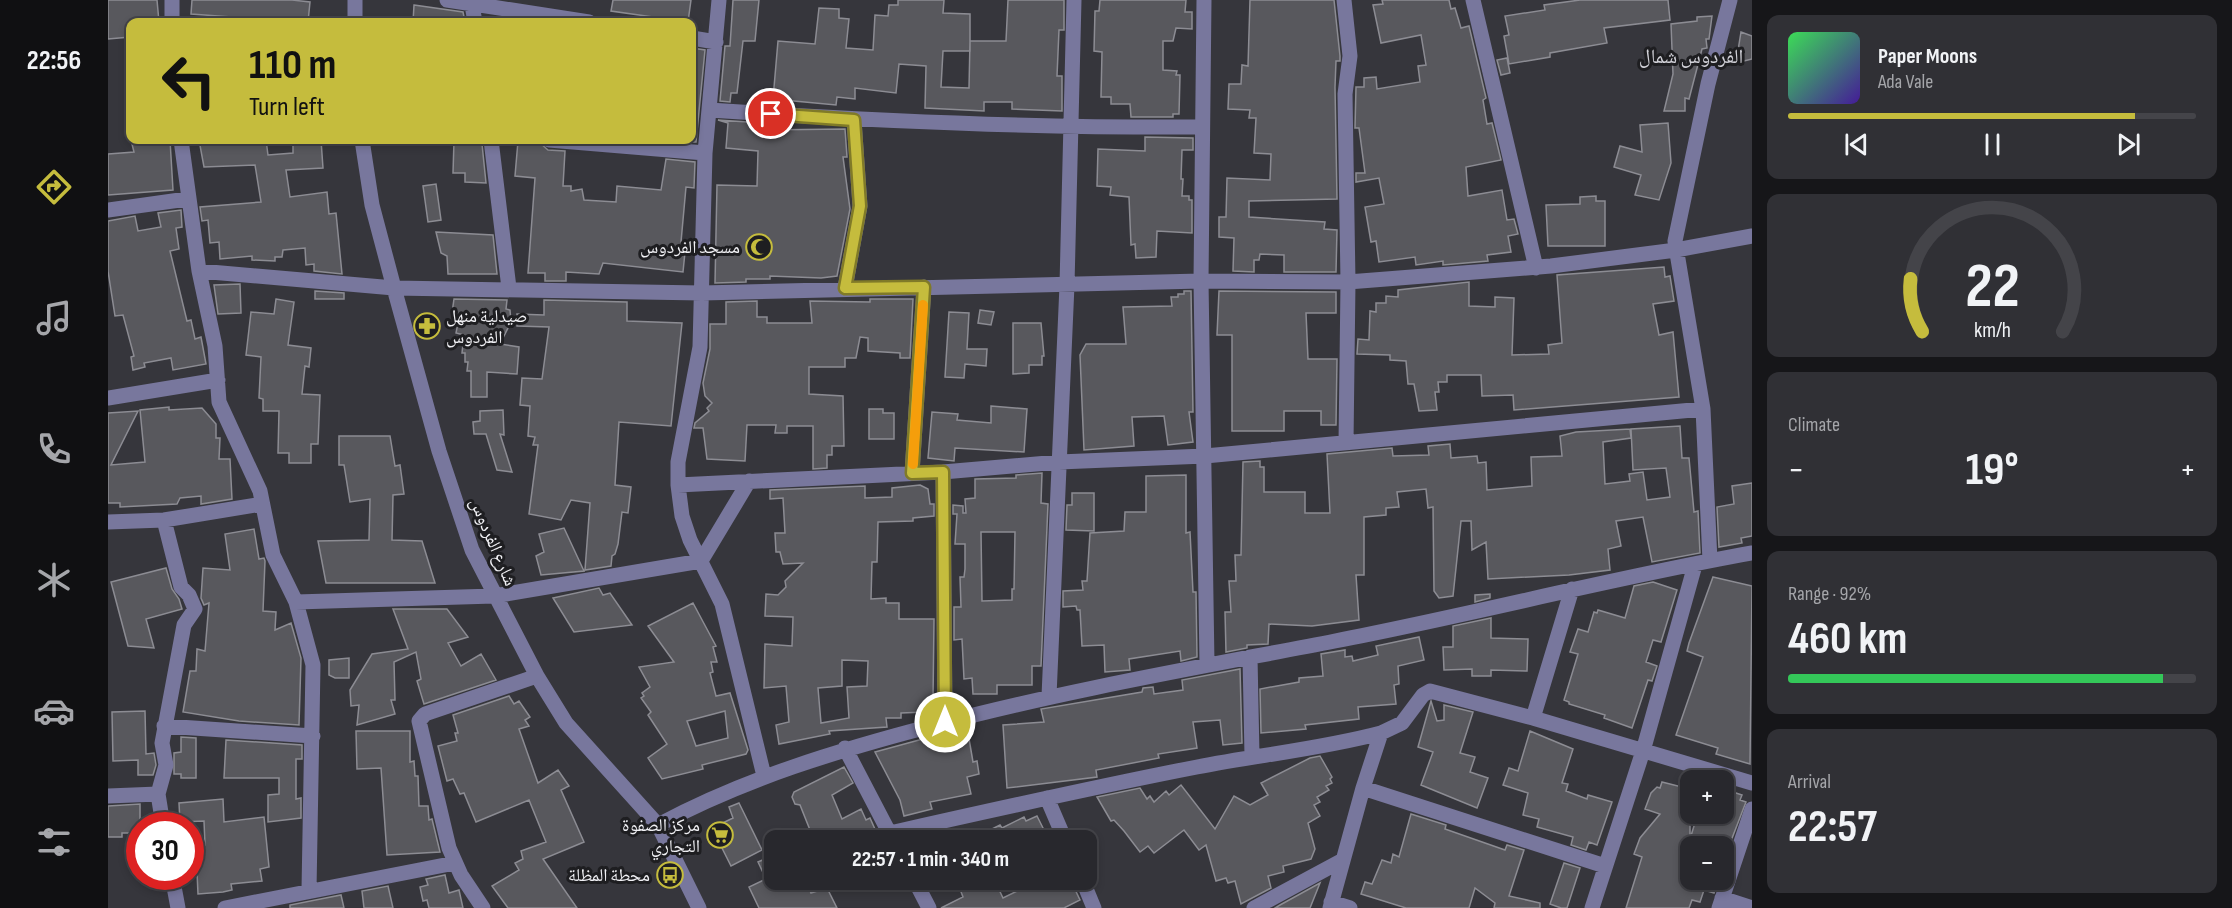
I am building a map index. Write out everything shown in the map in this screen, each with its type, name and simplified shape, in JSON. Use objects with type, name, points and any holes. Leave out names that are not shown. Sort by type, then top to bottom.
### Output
[{"type":"street","points":[[172,0],[172,18]]},
{"type":"street","points":[[355,0],[355,18]]},
{"type":"street","points":[[447,0],[561,18]]},
{"type":"street","points":[[719,0],[705,153],[700,347],[678,462],[678,485],[681,516],[722,604],[764,776]]},
{"type":"street","points":[[1049,696],[1067,285],[1074,0]]},
{"type":"street","points":[[1203,0],[1201,281],[1207,664]]},
{"type":"street","points":[[1344,0],[1350,56],[1345,94],[1348,282],[1346,443]]},
{"type":"street","points":[[1473,0],[1536,267]]},
{"type":"street","points":[[1710,561],[1703,409],[1686,296],[1676,250],[1677,226],[1703,106],[1730,0]]},
{"type":"street","points":[[472,5],[474,18]]},
{"type":"street","points":[[696,39],[716,42]]},
{"type":"street","points":[[709,110],[854,120],[1071,128],[1201,127]]},
{"type":"street","points":[[845,288],[860,206],[854,120]]},
{"type":"street","points":[[181,144],[187,199],[199,272],[215,346],[222,412],[254,477],[273,555],[297,602],[313,665],[309,890]]},
{"type":"street","name":"شارع الفردوس","points":[[363,144],[372,206],[457,512],[494,596],[537,676],[566,723],[658,825],[699,908]]},
{"type":"street","points":[[491,144],[509,288]]},
{"type":"street","points":[[597,144],[705,153]]},
{"type":"street","points":[[108,210],[187,199]]},
{"type":"street","points":[[199,272],[394,288],[509,288],[702,293],[1201,281],[1348,282],[1536,267],[1676,250],[1752,236]]},
{"type":"street","points":[[912,473],[924,287]]},
{"type":"street","points":[[108,398],[218,380]]},
{"type":"street","points":[[678,485],[943,472],[1059,462],[1205,456],[1703,409]]},
{"type":"street","points":[[943,472],[945,722]]},
{"type":"street","points":[[297,602],[494,596],[701,561],[749,481]]},
{"type":"street","points":[[108,522],[164,520],[262,504]]},
{"type":"street","points":[[161,812],[158,794],[166,765],[162,742],[164,726],[184,625],[195,609],[189,595],[181,587],[164,520]]},
{"type":"street","points":[[658,825],[708,799],[764,776],[845,748],[1049,696],[1363,636],[1572,589],[1752,554]]},
{"type":"street","points":[[1592,908],[1643,752],[1695,565]]},
{"type":"street","points":[[1533,718],[1572,589]]},
{"type":"street","points":[[1250,657],[1252,756]]},
{"type":"street","points":[[483,908],[455,862],[446,837],[418,721],[425,714],[537,676]]},
{"type":"street","points":[[920,830],[1047,798],[1252,756],[1347,742],[1381,733],[1402,723],[1423,695],[1430,691],[1533,718],[1752,783]]},
{"type":"street","points":[[164,726],[313,736]]},
{"type":"street","points":[[1350,908],[1331,905],[1341,861],[1381,733]]},
{"type":"street","points":[[845,748],[888,830]]},
{"type":"street","points":[[1363,788],[1605,866]]},
{"type":"street","points":[[108,796],[158,794]]},
{"type":"street","points":[[1047,798],[1061,830]]},
{"type":"street","points":[[1752,809],[1721,903],[1752,908]]},
{"type":"street","points":[[1254,908],[1341,861]]},
{"type":"street","points":[[225,908],[455,862]]},
{"type":"street","points":[[175,890],[178,908]]},
{"type":"street","points":[[920,890],[929,908]]},
{"type":"street","points":[[1085,890],[1089,906]]},
{"type":"building","points":[[108,0],[157,0],[159,18],[126,18],[126,37],[108,39]]},
{"type":"building","points":[[192,0],[310,2],[308,18],[245,18],[191,14]]},
{"type":"building","points":[[613,0],[691,0],[689,18],[660,18],[611,11]]},
{"type":"building","points":[[733,0],[759,0],[755,41],[743,41],[737,93],[731,93],[730,102],[720,101],[725,46],[730,46]]},
{"type":"building","points":[[898,0],[944,0],[943,13],[970,14],[970,41],[1006,41],[1008,0],[1064,0],[1064,30],[1059,30],[1057,76],[1062,76],[1062,111],[1012,109],[1012,102],[984,102],[984,111],[925,108],[926,66],[899,64],[896,93],[855,88],[855,99],[837,97],[836,105],[773,99],[778,41],[815,44],[819,8],[839,9],[839,18],[849,19],[846,48],[873,50],[875,15],[888,16],[889,5],[898,5]],"holes":[[[943,51],[970,51],[969,88],[941,87]]]},
{"type":"building","points":[[1100,0],[1186,0],[1185,12],[1192,12],[1192,29],[1176,28],[1173,41],[1163,41],[1163,70],[1177,71],[1176,75],[1180,75],[1179,114],[1173,114],[1173,117],[1131,117],[1130,104],[1111,104],[1111,97],[1101,97],[1102,52],[1094,51],[1095,11],[1099,11]]},
{"type":"building","points":[[1250,0],[1334,0],[1340,56],[1340,61],[1336,61],[1335,87],[1337,199],[1249,201],[1249,217],[1325,222],[1324,229],[1337,230],[1336,272],[1284,272],[1284,255],[1260,254],[1259,260],[1254,260],[1254,272],[1233,271],[1234,238],[1219,237],[1219,217],[1226,217],[1227,178],[1270,180],[1271,154],[1254,153],[1256,118],[1249,118],[1250,110],[1228,109],[1229,84],[1241,84],[1242,65],[1248,66]]},
{"type":"building","points":[[1382,0],[1449,0],[1451,9],[1455,8],[1461,28],[1469,26],[1486,98],[1483,100],[1487,124],[1492,123],[1501,160],[1466,167],[1468,196],[1502,190],[1507,220],[1514,219],[1518,234],[1508,236],[1511,252],[1487,255],[1488,261],[1443,265],[1443,261],[1416,265],[1415,257],[1379,262],[1376,241],[1371,242],[1365,207],[1384,204],[1379,178],[1356,182],[1356,173],[1365,173],[1359,128],[1355,128],[1356,87],[1364,87],[1364,78],[1376,77],[1377,89],[1420,82],[1418,66],[1426,65],[1421,35],[1381,43],[1373,5],[1383,4]]},
{"type":"building","points":[[1580,0],[1668,0],[1670,20],[1604,28],[1607,43],[1550,53],[1550,57],[1509,64],[1504,36],[1509,35],[1505,16],[1545,10],[1544,5]]},
{"type":"building","points":[[414,5],[463,12],[464,18],[413,18]]},
{"type":"building","points":[[1712,16],[1709,39],[1706,39],[1707,48],[1702,49],[1689,99],[1685,98],[1685,111],[1664,111],[1673,74],[1671,24],[1697,21],[1697,17]]},
{"type":"building","points":[[1741,32],[1752,36],[1752,59],[1736,63]]},
{"type":"building","points":[[696,49],[705,50],[696,142]]},
{"type":"building","points":[[1507,58],[1510,73],[1501,75],[1497,60]]},
{"type":"building","points":[[718,120],[762,123],[761,130],[845,129],[847,157],[843,157],[850,209],[837,276],[821,278],[770,276],[770,279],[715,283],[717,185],[757,186],[758,151],[726,148],[728,123]]},
{"type":"building","points":[[1668,123],[1671,163],[1659,200],[1635,195],[1641,175],[1614,167],[1620,146],[1642,152],[1640,125]]},
{"type":"building","points":[[1145,137],[1193,138],[1193,150],[1182,150],[1181,179],[1183,179],[1182,196],[1189,196],[1189,200],[1192,200],[1192,233],[1157,231],[1156,257],[1136,258],[1135,244],[1131,245],[1129,197],[1110,195],[1111,187],[1097,186],[1098,149],[1145,151]]},
{"type":"building","points":[[132,144],[170,144],[173,190],[108,195],[108,154],[134,152]]},
{"type":"building","points":[[200,144],[267,144],[268,155],[293,153],[293,144],[321,144],[323,168],[286,170],[290,197],[327,192],[329,214],[336,213],[342,274],[314,271],[314,264],[306,265],[305,248],[283,250],[282,257],[275,257],[275,261],[252,260],[252,256],[220,259],[219,242],[210,243],[208,220],[202,221],[200,207],[261,202],[255,165],[204,167]]},
{"type":"building","points":[[454,144],[482,144],[486,183],[465,182],[465,173],[453,173]]},
{"type":"building","points":[[518,144],[541,144],[548,150],[565,151],[563,186],[571,186],[571,191],[582,189],[584,200],[616,202],[617,186],[661,190],[666,159],[695,162],[694,188],[686,187],[681,242],[686,242],[683,272],[603,263],[599,274],[566,272],[566,281],[545,281],[545,273],[528,273],[535,178],[515,176]]},
{"type":"building","points":[[436,184],[441,220],[428,222],[423,186]]},
{"type":"building","points":[[1596,196],[1596,201],[1605,201],[1605,246],[1548,246],[1546,205],[1580,204],[1580,197]]},
{"type":"building","points":[[181,210],[182,227],[176,228],[179,249],[170,251],[187,321],[191,320],[195,339],[201,337],[206,364],[173,370],[171,358],[144,363],[145,367],[133,370],[131,357],[134,356],[123,315],[115,316],[108,271],[108,221],[135,216],[138,231],[161,227],[158,213]]},
{"type":"building","points":[[436,232],[493,235],[497,274],[448,274],[447,256],[441,253]]},
{"type":"building","points":[[1664,267],[1665,277],[1670,276],[1674,301],[1653,304],[1659,335],[1673,332],[1679,397],[1514,410],[1513,395],[1482,396],[1481,375],[1447,375],[1447,382],[1438,382],[1439,392],[1435,392],[1437,410],[1419,411],[1414,384],[1408,384],[1406,361],[1390,360],[1390,355],[1357,354],[1358,339],[1369,340],[1370,311],[1376,312],[1376,303],[1386,303],[1386,296],[1398,297],[1398,290],[1469,282],[1469,306],[1495,307],[1495,297],[1514,298],[1512,355],[1549,354],[1548,345],[1562,343],[1557,275]]},
{"type":"building","points":[[240,284],[241,313],[218,314],[214,285]]},
{"type":"building","points":[[315,291],[344,293],[344,299],[315,299]]},
{"type":"building","points":[[1184,291],[1191,291],[1193,412],[1189,412],[1193,442],[1168,445],[1164,416],[1132,417],[1134,446],[1084,450],[1080,355],[1086,344],[1126,344],[1123,307],[1172,306],[1171,297],[1178,297],[1178,294],[1184,294]]},
{"type":"building","points":[[1219,291],[1336,292],[1336,313],[1306,313],[1308,359],[1337,359],[1336,425],[1321,425],[1321,411],[1284,411],[1284,431],[1232,431],[1232,335],[1217,335]]},
{"type":"building","points":[[276,299],[294,302],[288,345],[311,348],[309,367],[305,366],[302,394],[320,395],[318,444],[311,444],[311,463],[289,463],[289,453],[278,453],[279,411],[263,411],[263,399],[259,398],[261,357],[246,355],[251,312],[274,314]]},
{"type":"building","points":[[454,299],[507,300],[506,309],[510,310],[511,322],[500,344],[519,347],[517,374],[487,372],[487,397],[471,397],[471,371],[467,371],[468,362],[465,362],[465,353],[462,353],[464,335],[456,333],[458,323],[454,323],[455,314],[452,313]]},
{"type":"building","points":[[870,299],[913,299],[910,358],[900,358],[900,353],[868,351],[868,338],[860,337],[856,358],[845,358],[845,367],[809,367],[809,394],[843,396],[844,446],[832,446],[832,455],[827,455],[827,468],[813,469],[813,426],[787,426],[787,433],[775,433],[776,425],[747,425],[745,461],[707,459],[703,428],[694,428],[695,423],[709,411],[707,408],[712,403],[705,396],[703,383],[710,349],[710,324],[726,324],[726,302],[757,301],[757,317],[767,317],[767,323],[812,323],[810,301],[870,302]]},
{"type":"building","points":[[544,300],[627,302],[627,321],[682,323],[671,426],[619,422],[615,485],[631,487],[628,513],[622,512],[618,544],[612,556],[611,566],[585,570],[590,503],[571,500],[561,520],[529,514],[538,445],[533,445],[535,437],[528,436],[530,406],[520,405],[522,378],[542,379],[549,327],[517,326],[517,314],[544,315]]},
{"type":"building","points":[[980,310],[994,312],[991,325],[978,323]]},
{"type":"building","points":[[949,312],[969,313],[967,349],[987,349],[986,366],[965,364],[964,378],[945,377]]},
{"type":"building","points":[[1013,323],[1041,323],[1044,356],[1042,356],[1042,365],[1029,365],[1029,373],[1013,374]]},
{"type":"building","points":[[991,406],[1027,409],[1024,452],[955,448],[954,461],[928,458],[932,412],[958,414],[957,420],[991,423]]},
{"type":"building","points":[[169,407],[169,410],[202,408],[216,424],[216,438],[220,438],[219,459],[230,459],[232,499],[201,504],[201,496],[180,498],[177,504],[120,507],[120,503],[108,503],[108,413],[138,411],[111,465],[145,462],[140,410]]},
{"type":"building","points":[[869,409],[883,409],[883,413],[894,413],[894,439],[869,439]]},
{"type":"building","points":[[503,410],[504,435],[500,434],[512,472],[497,470],[486,434],[474,434],[473,422],[480,421],[480,411]]},
{"type":"building","points":[[1680,426],[1682,458],[1689,458],[1694,512],[1698,511],[1700,553],[1652,562],[1643,517],[1616,521],[1621,546],[1608,549],[1610,570],[1569,575],[1488,579],[1486,542],[1472,550],[1471,521],[1461,521],[1453,596],[1439,598],[1434,591],[1433,507],[1428,508],[1426,489],[1397,492],[1399,507],[1386,508],[1386,515],[1364,517],[1364,575],[1356,575],[1359,620],[1312,626],[1269,624],[1268,644],[1247,645],[1247,648],[1226,652],[1225,612],[1231,612],[1229,581],[1236,581],[1235,555],[1241,555],[1243,462],[1260,461],[1260,467],[1264,467],[1264,492],[1305,492],[1305,513],[1330,513],[1327,454],[1392,448],[1393,456],[1429,455],[1428,446],[1450,444],[1451,458],[1477,456],[1478,463],[1486,462],[1487,490],[1532,486],[1531,457],[1562,456],[1560,436],[1576,432],[1630,429],[1631,438],[1603,442],[1605,484],[1630,481],[1629,474],[1643,472],[1647,500],[1670,497],[1666,468],[1633,470],[1631,429]]},
{"type":"building","points":[[339,436],[390,436],[395,466],[400,465],[404,494],[393,495],[392,540],[422,541],[435,583],[326,583],[318,541],[369,540],[370,499],[350,502],[344,465],[339,465]]},
{"type":"building","points":[[1042,473],[1041,503],[1048,504],[1041,666],[1032,666],[1032,685],[997,685],[997,694],[973,694],[972,678],[964,679],[962,639],[954,640],[954,607],[961,607],[960,577],[964,577],[965,544],[955,544],[957,514],[953,514],[953,505],[963,506],[963,513],[966,513],[965,499],[975,498],[975,479],[1016,478],[1016,475]],"holes":[[[981,532],[1015,532],[1012,600],[982,601]]]},
{"type":"building","points":[[1186,475],[1186,533],[1190,532],[1193,592],[1196,592],[1197,657],[1181,661],[1180,651],[1129,659],[1130,670],[1105,672],[1104,645],[1082,646],[1080,610],[1077,610],[1076,606],[1063,607],[1063,591],[1083,590],[1082,581],[1087,581],[1090,533],[1124,531],[1125,512],[1146,512],[1146,476]]},
{"type":"building","points":[[1752,483],[1752,536],[1741,538],[1742,543],[1719,547],[1717,507],[1734,504],[1732,486]]},
{"type":"building","points":[[920,485],[928,489],[930,504],[934,504],[934,516],[913,518],[913,521],[878,522],[877,562],[872,562],[871,599],[886,598],[886,603],[899,603],[899,619],[934,619],[933,700],[935,700],[935,715],[927,717],[926,712],[901,713],[901,718],[886,718],[887,727],[829,731],[830,734],[779,744],[776,725],[789,722],[786,686],[764,688],[765,644],[792,646],[793,617],[765,616],[766,594],[778,595],[786,587],[785,581],[803,563],[783,564],[780,552],[776,552],[775,533],[785,533],[783,498],[770,499],[770,490],[865,486],[865,498],[892,497],[892,488]],"holes":[[[842,660],[868,661],[867,686],[847,687],[849,718],[821,723],[818,688],[842,686]]]},
{"type":"building","points":[[1072,493],[1094,493],[1094,531],[1066,530],[1067,505],[1072,505]]},
{"type":"building","points":[[564,528],[584,571],[541,575],[536,556],[544,552],[539,534]]},
{"type":"building","points":[[254,529],[259,559],[264,558],[265,561],[263,611],[276,612],[275,630],[291,623],[301,658],[299,725],[239,721],[183,712],[190,671],[196,671],[197,649],[205,651],[209,603],[204,605],[201,598],[203,568],[230,570],[225,534]]},
{"type":"building","points":[[166,568],[172,589],[182,609],[146,619],[154,648],[128,646],[111,582]]},
{"type":"building","points":[[1713,577],[1752,586],[1750,764],[1716,754],[1718,748],[1676,735],[1703,657],[1687,651]]},
{"type":"building","points":[[1653,582],[1677,590],[1661,642],[1653,640],[1646,662],[1657,666],[1652,681],[1648,680],[1632,728],[1604,718],[1605,715],[1569,704],[1564,700],[1578,654],[1570,652],[1578,629],[1588,632],[1594,612],[1597,613],[1598,610],[1625,618],[1634,586]]},
{"type":"building","points":[[599,588],[603,595],[610,593],[632,625],[574,632],[553,598]]},
{"type":"building","points":[[1490,594],[1490,598],[1475,602],[1475,595]]},
{"type":"building","points":[[693,603],[716,646],[713,647],[717,662],[711,662],[713,672],[710,673],[716,696],[730,693],[748,750],[746,754],[702,765],[703,769],[662,779],[648,758],[667,744],[648,715],[651,712],[641,698],[644,696],[642,693],[650,687],[639,667],[674,662],[648,626]],"holes":[[[725,711],[728,738],[696,746],[687,721]]]},
{"type":"building","points":[[393,609],[447,609],[468,637],[448,643],[461,666],[481,654],[496,680],[424,704],[417,681],[421,679],[416,652],[394,662],[395,700],[391,700],[395,714],[357,725],[359,705],[351,706],[350,690],[372,654],[408,649]]},
{"type":"building","points":[[1491,618],[1491,638],[1528,639],[1527,671],[1491,670],[1491,676],[1472,676],[1472,669],[1444,670],[1443,647],[1453,647],[1453,626]]},
{"type":"building","points":[[1419,637],[1424,660],[1398,666],[1399,684],[1394,685],[1396,704],[1358,707],[1359,719],[1305,725],[1306,729],[1261,733],[1260,689],[1299,682],[1299,678],[1323,676],[1321,654],[1345,650],[1345,657],[1352,656],[1353,661],[1378,655],[1376,646]]},
{"type":"building","points":[[349,658],[349,678],[335,678],[329,675],[329,660]]},
{"type":"building","points":[[1240,669],[1242,743],[1223,745],[1220,720],[1193,722],[1197,748],[1158,754],[1159,758],[1096,770],[1097,777],[1007,788],[1003,725],[1044,722],[1041,709],[1142,692],[1143,688],[1153,687],[1154,694],[1183,690],[1182,680]]},
{"type":"building","points":[[509,696],[514,704],[519,701],[530,717],[525,720],[529,726],[519,729],[538,783],[558,770],[569,786],[561,790],[584,842],[543,859],[577,908],[508,908],[492,886],[519,870],[515,863],[523,859],[521,851],[546,842],[529,800],[476,822],[464,793],[460,794],[453,779],[447,781],[438,746],[457,741],[455,733],[458,733],[453,715]]},
{"type":"building","points":[[1431,701],[1437,721],[1444,720],[1444,705],[1473,712],[1460,753],[1475,757],[1470,772],[1488,778],[1477,808],[1421,785],[1433,752],[1418,747]]},
{"type":"building","points":[[145,711],[146,754],[154,753],[156,765],[153,775],[138,775],[138,760],[113,761],[112,712]]},
{"type":"building","points":[[967,727],[973,762],[977,761],[979,774],[967,777],[971,794],[930,802],[932,809],[904,816],[900,800],[875,752]]},
{"type":"building","points":[[356,731],[410,731],[410,762],[414,761],[415,776],[418,776],[419,806],[428,806],[429,820],[432,819],[440,852],[387,855],[381,768],[357,769]]},
{"type":"building","points":[[1530,731],[1573,749],[1562,783],[1568,784],[1566,791],[1587,799],[1588,795],[1612,802],[1597,845],[1589,842],[1586,850],[1571,845],[1573,837],[1537,827],[1539,819],[1523,815],[1528,793],[1503,785],[1509,768],[1518,771]]},
{"type":"building","points":[[181,737],[196,738],[196,778],[181,778],[181,774],[174,774],[174,753],[181,752]]},
{"type":"building","points":[[226,740],[302,745],[302,759],[296,759],[296,799],[301,798],[301,818],[268,822],[268,795],[279,794],[279,778],[224,778]]},
{"type":"building","points":[[1320,756],[1332,777],[1330,779],[1332,783],[1326,786],[1329,790],[1317,797],[1320,802],[1314,805],[1320,816],[1308,823],[1315,849],[1311,859],[1283,866],[1284,872],[1268,876],[1271,888],[1241,904],[1235,881],[1228,883],[1226,878],[1216,881],[1206,845],[1199,850],[1184,830],[1154,853],[1148,846],[1140,852],[1114,820],[1111,821],[1097,797],[1140,788],[1147,799],[1150,796],[1154,802],[1166,791],[1169,795],[1181,785],[1215,829],[1234,796],[1250,805],[1268,795],[1261,783],[1310,758]]},
{"type":"building","points":[[844,767],[853,783],[832,795],[842,819],[861,809],[866,820],[870,818],[875,830],[810,830],[800,805],[795,804],[792,797],[794,792]]},
{"type":"building","points":[[1662,782],[1680,786],[1680,824],[1690,824],[1690,836],[1680,836],[1680,890],[1704,890],[1700,902],[1692,900],[1689,908],[1626,908],[1642,857],[1634,854],[1640,838],[1660,814],[1645,809],[1651,793],[1657,787],[1660,788]]},
{"type":"building","points":[[1734,792],[1742,795],[1740,800],[1746,802],[1733,836],[1691,836],[1695,824],[1734,824]]},
{"type":"building","points":[[223,799],[224,822],[264,817],[269,867],[260,869],[262,881],[231,884],[232,890],[198,894],[198,890],[204,890],[204,812],[179,812],[179,803]]},
{"type":"building","points":[[739,803],[762,850],[731,866],[712,828],[733,818],[729,807]]},
{"type":"building","points":[[140,804],[140,812],[126,812],[126,833],[122,833],[122,837],[108,837],[108,806]]},
{"type":"building","points":[[1411,814],[1446,825],[1445,829],[1505,850],[1507,845],[1524,850],[1509,896],[1540,903],[1540,908],[1494,908],[1495,903],[1475,888],[1469,908],[1406,908],[1361,894],[1365,882],[1372,884],[1382,860],[1391,863],[1393,854],[1399,857]]},
{"type":"building","points":[[1037,816],[1044,830],[990,830],[1000,825],[1002,828],[1024,817],[1026,821]]},
{"type":"building","points":[[764,859],[764,875],[758,862]]},
{"type":"building","points":[[1564,863],[1580,868],[1567,908],[1561,908],[1550,904]]},
{"type":"building","points":[[445,875],[449,893],[459,890],[463,908],[429,908],[427,900],[423,901],[420,887],[428,885],[426,879]]},
{"type":"building","points":[[764,880],[764,890],[810,890],[811,893],[828,890],[837,908],[759,908],[749,887]]},
{"type":"building","points":[[1320,883],[1310,908],[1275,908],[1280,905]]},
{"type":"building","points":[[388,886],[393,908],[364,908],[362,891]]},
{"type":"building","points":[[960,890],[999,890],[1003,898],[1019,890],[1075,890],[1080,900],[1064,908],[941,908],[963,897]]},
{"type":"building","points":[[341,895],[344,908],[290,908],[290,905]]},
{"type":"slow traffic","points":[[913,464],[923,305]]},
{"type":"place","name":"مسجد الفردوس","points":[[759,247]]},
{"type":"place","name":"صيدلية منهل الفردوس","points":[[427,326]]},
{"type":"place","name":"مركز الصفوة التجاري","points":[[720,835]]},
{"type":"place","name":"محطة المظلة","points":[[670,875]]},
{"type":"district","name":"الفردوس شمال","points":[[1691,57]]},
{"type":"route","points":[[771,114],[854,120],[860,206],[845,288],[924,287],[912,473],[943,472],[945,722]]}]
